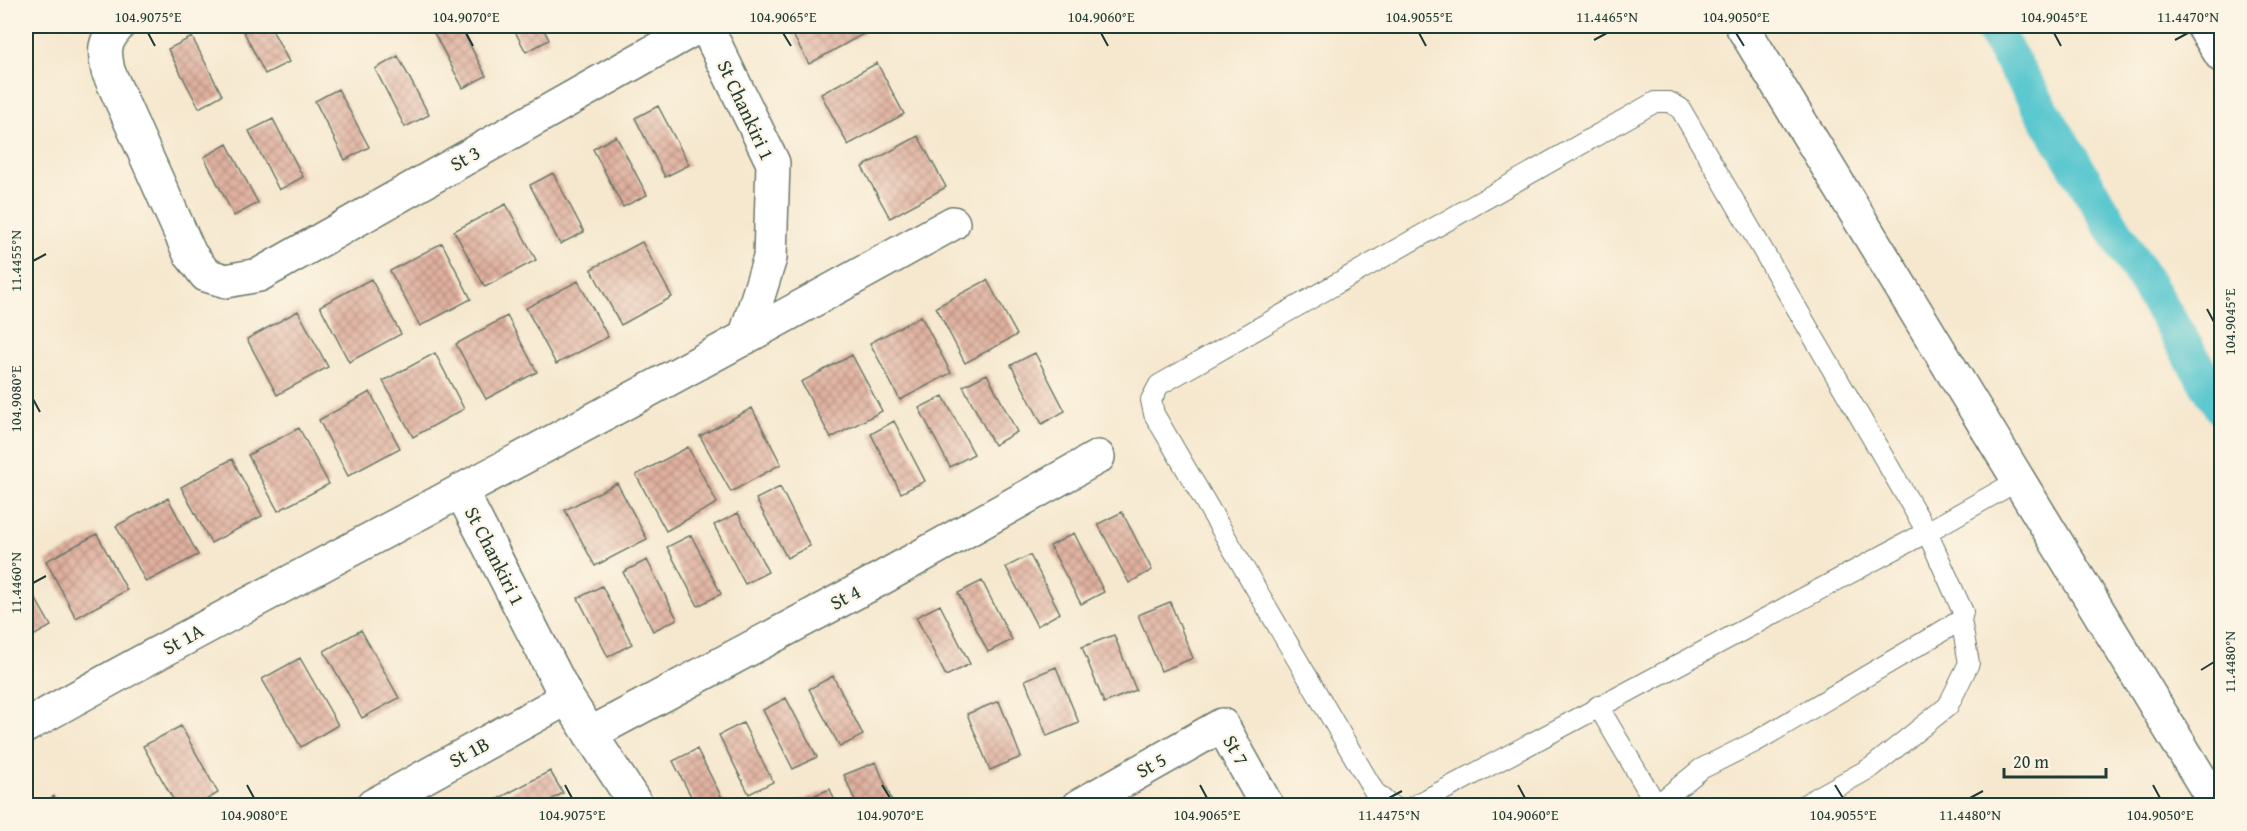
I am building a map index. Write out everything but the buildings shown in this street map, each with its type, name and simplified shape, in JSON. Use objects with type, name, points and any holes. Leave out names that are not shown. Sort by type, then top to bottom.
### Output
[{"type":"street","name":"St 3","points":[[114,29],[103,49],[108,71],[190,254],[206,275],[226,281],[259,274],[699,26]]},
{"type":"street","name":"St Chankiri 1","points":[[706,26],[773,164],[770,258],[745,338]]},
{"type":"street","points":[[1743,26],[2217,806]]},
{"type":"street","points":[[2203,26],[2222,56]]},
{"type":"street","name":"St Chankiri 1","points":[[637,806],[567,698],[461,491],[953,224]]},
{"type":"street","name":"St 4","points":[[590,734],[882,578],[1098,457]]},
{"type":"street","name":"St 1A","points":[[26,726],[341,553],[461,491]]},
{"type":"street","name":"St 1B","points":[[372,806],[567,698]]},
{"type":"street","name":"St 5","points":[[1079,806],[1222,725]]},
{"type":"street","name":"St 7","points":[[1222,725],[1267,806]]},
{"type":"lane","points":[[1393,806],[1374,791],[1154,414],[1150,400],[1159,386],[1655,102],[1669,102],[1680,108],[1927,532],[1963,612],[1961,620],[1969,663],[1948,706],[1872,767],[1802,806]]},
{"type":"lane","points":[[1414,806],[1927,532],[2019,480]]},
{"type":"lane","points":[[1598,706],[1657,805],[1701,769],[1755,742],[1961,620]]},
{"type":"waterway","points":[[1991,26],[2222,408]]}]
